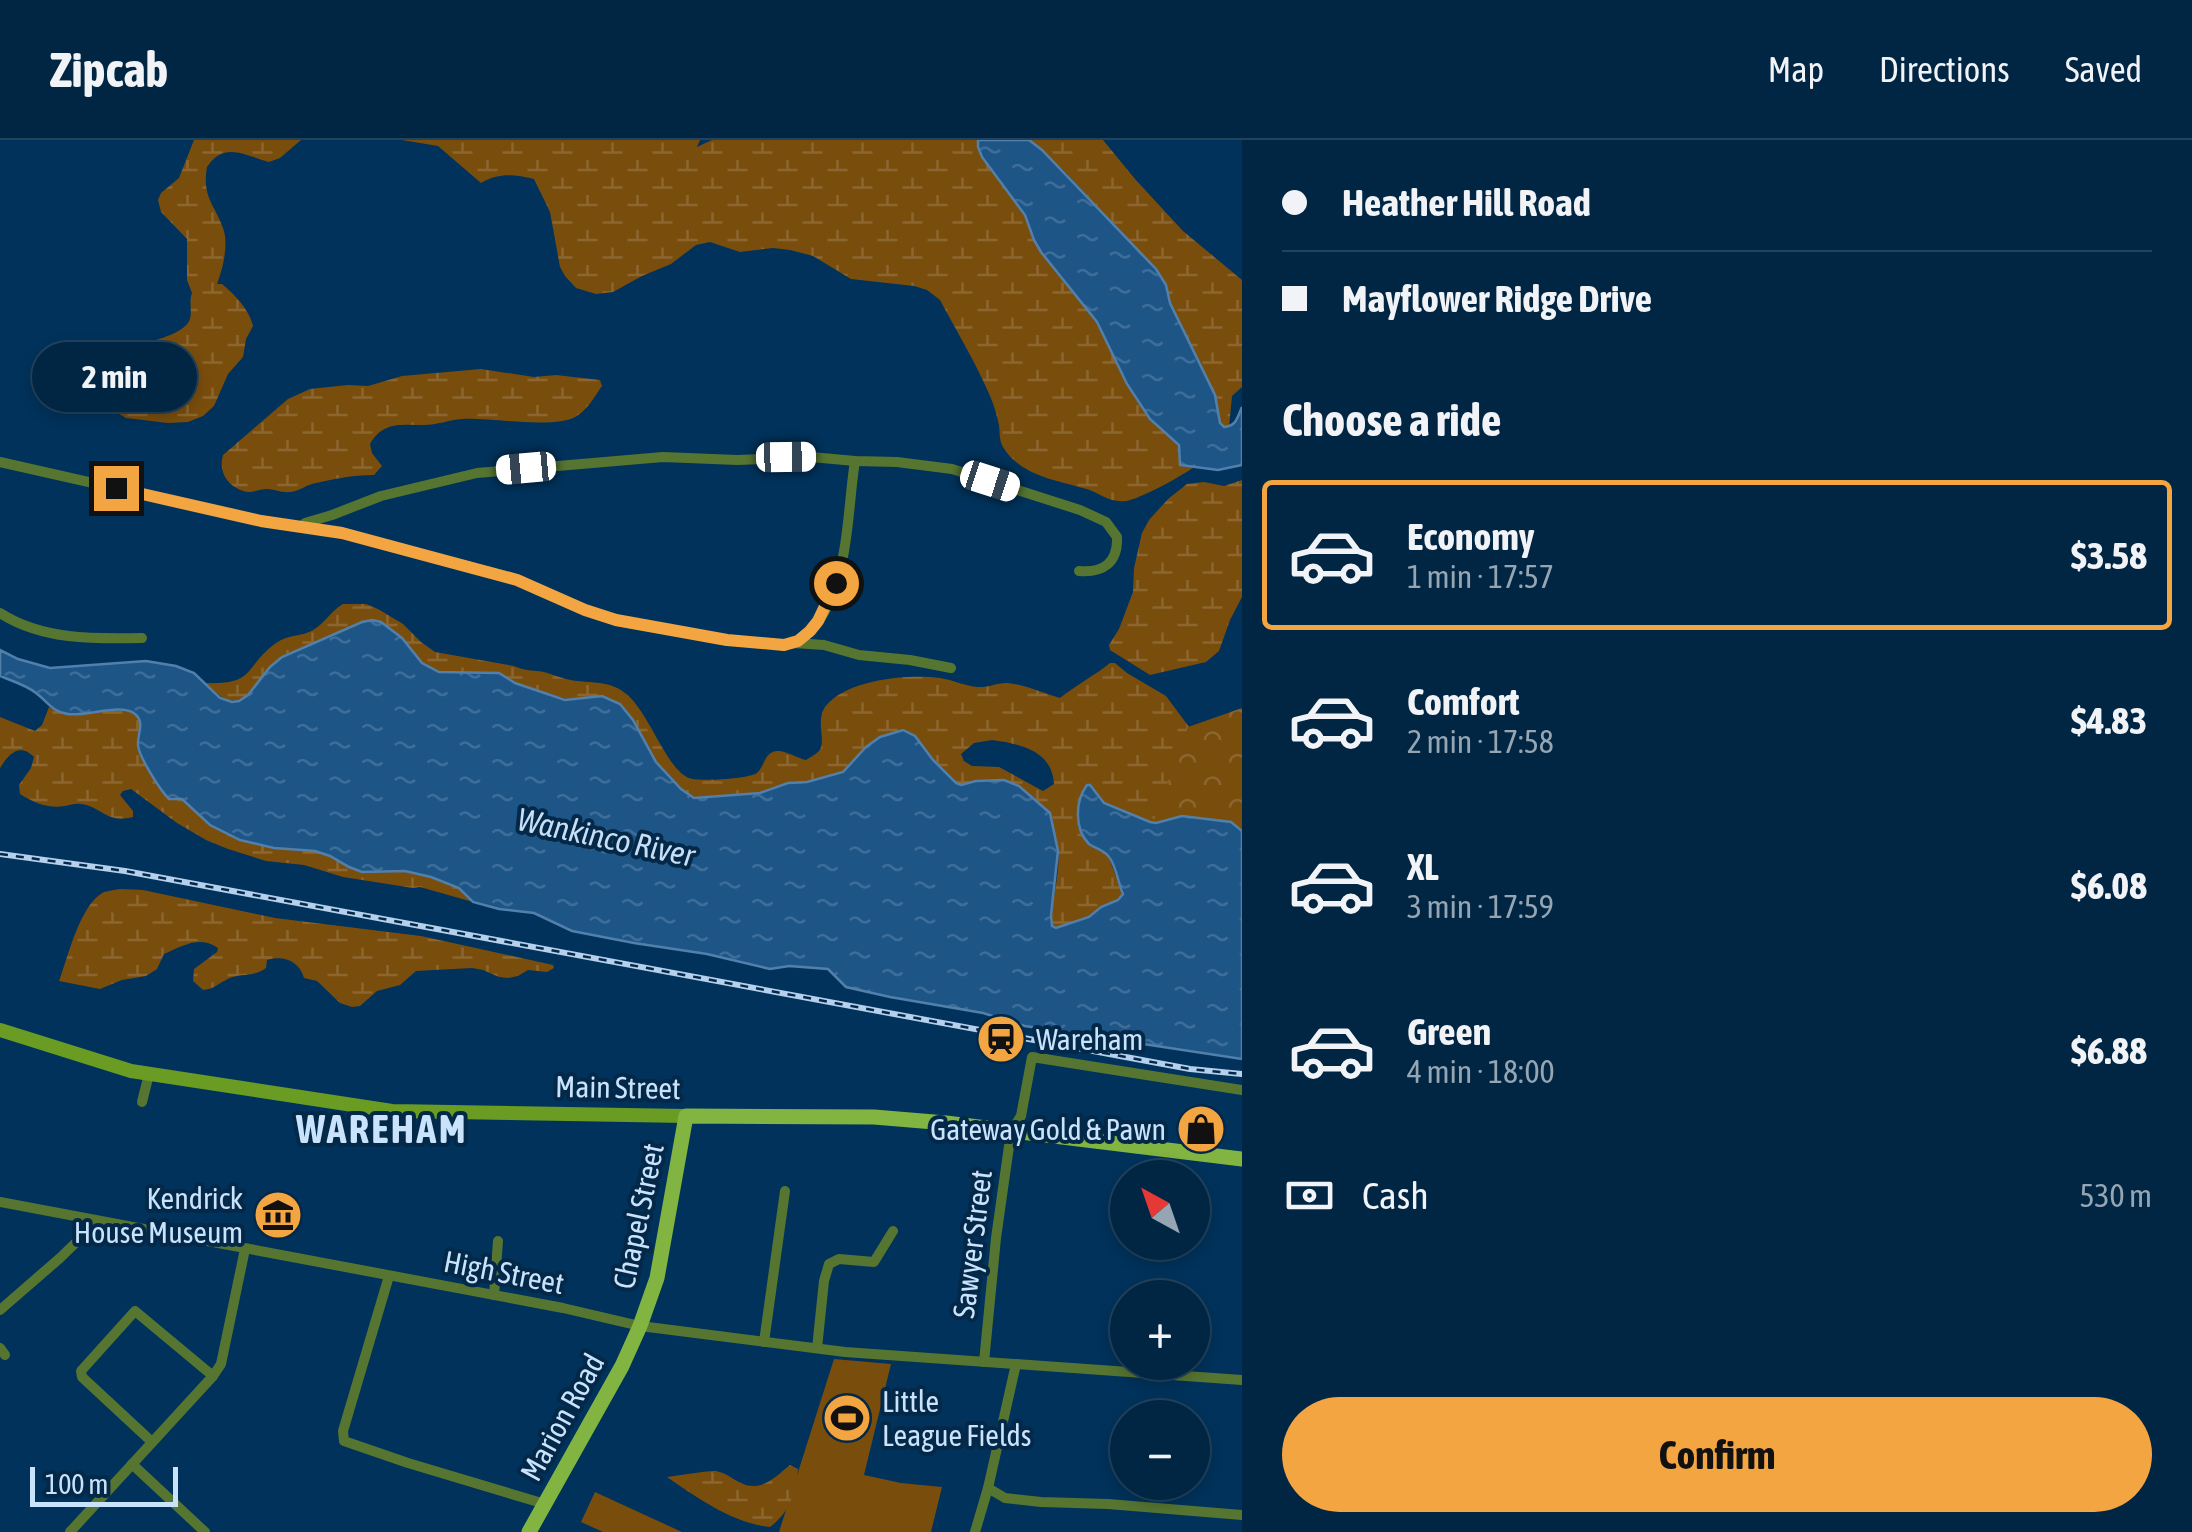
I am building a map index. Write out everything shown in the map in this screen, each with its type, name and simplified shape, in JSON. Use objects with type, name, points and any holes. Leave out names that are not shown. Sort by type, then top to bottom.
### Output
[{"type":"main road","name":"Main Street","points":[[0,1030],[149,1074],[392,1112],[874,1116],[1242,1159]]},
{"type":"main road","name":"Chapel Street","points":[[640,1326],[657,1278],[686,1116]]},
{"type":"main road","name":"Marion Road","points":[[529,1532],[622,1366],[640,1326]]},
{"type":"street","points":[[295,525],[320,520],[381,496],[476,473],[663,457],[737,460],[811,456],[952,469],[1080,510],[1111,526],[1118,541],[1109,563],[1098,571],[1079,571]]},
{"type":"street","points":[[794,643],[818,621],[836,583],[854,461]]},
{"type":"street","points":[[0,462],[261,521],[342,533],[500,574],[616,620],[727,640],[824,645],[859,655],[951,668]]},
{"type":"street","points":[[0,613],[31,628],[75,638],[142,638]]},
{"type":"street","name":"Sawyer Street","points":[[984,1362],[1011,1132],[1021,1116],[1032,1057],[1242,1090]]},
{"type":"street","points":[[142,1102],[149,1074]]},
{"type":"street","points":[[764,1342],[785,1191]]},
{"type":"street","name":"High Street","points":[[0,1202],[563,1308],[640,1326],[845,1352],[1242,1380]]},
{"type":"street","points":[[0,1310],[98,1221]]},
{"type":"street","points":[[817,1348],[829,1264],[839,1259],[874,1262],[893,1231]]},
{"type":"street","points":[[494,1296],[498,1241]]},
{"type":"street","points":[[70,1532],[221,1364],[245,1249]]},
{"type":"street","points":[[389,1276],[342,1431],[344,1441],[545,1504]]},
{"type":"street","points":[[152,1442],[82,1377],[81,1371],[135,1312],[213,1376]]},
{"type":"street","points":[[975,1532],[1016,1364]]},
{"type":"street","points":[[132,1464],[205,1532]]},
{"type":"street","points":[[988,1488],[1005,1498],[1041,1502],[1242,1515]]},
{"type":"green space","points":[[194,140],[301,140],[269,162],[227,152],[207,167],[207,193],[225,241],[217,284],[222,284],[241,303],[253,326],[243,357],[228,374],[214,406],[188,422],[126,418],[116,412],[116,406],[131,360],[145,345],[177,332],[190,320],[187,239],[161,212],[158,200],[179,178]]},
{"type":"green space","points":[[402,140],[700,140],[697,147],[712,140],[978,140],[982,157],[1025,215],[1041,252],[1097,322],[1127,384],[1150,419],[1179,445],[1182,466],[1194,467],[1151,492],[1120,501],[1028,470],[1003,447],[990,396],[940,300],[914,286],[851,279],[813,256],[773,248],[740,252],[710,242],[696,245],[671,264],[613,292],[596,294],[576,288],[560,267],[550,212],[534,179],[506,175],[481,183],[438,146]]},
{"type":"green space","points":[[1029,140],[1103,140],[1183,231],[1242,280],[1242,387],[1232,396],[1229,427],[1220,423],[1215,395],[1156,270],[1066,173]]},
{"type":"green space","points":[[481,369],[534,377],[600,380],[602,386],[585,410],[567,420],[538,423],[462,419],[387,428],[370,444],[382,466],[374,475],[327,480],[293,492],[243,491],[225,477],[223,455],[288,399],[310,389],[368,386],[402,376]]},
{"type":"green space","points":[[1242,480],[1242,597],[1219,651],[1206,662],[1150,675],[1110,650],[1109,645],[1133,592],[1142,533],[1168,499],[1187,484],[1224,486]]},
{"type":"green space","points":[[366,604],[378,609],[403,624],[435,652],[618,689],[634,701],[681,773],[694,779],[752,775],[777,751],[806,760],[821,747],[825,707],[862,684],[927,677],[978,687],[1014,684],[1060,698],[1110,663],[1166,696],[1207,751],[1182,816],[1150,822],[1104,803],[1090,785],[1078,827],[1090,843],[1107,853],[1123,894],[1089,917],[1056,928],[1052,926],[1052,917],[1059,859],[1052,817],[976,781],[956,783],[915,736],[866,747],[843,772],[760,793],[694,798],[656,762],[647,747],[570,700],[515,683],[499,673],[440,672],[422,663],[402,638],[381,622],[372,620],[302,649],[270,667],[239,701],[225,700],[205,683],[242,678],[276,643],[313,630],[339,607]],"holes":[[[992,740],[1041,756],[1054,784],[1043,791],[999,767],[972,766],[964,761],[961,754],[974,743]]]},
{"type":"green space","points":[[49,707],[58,712],[120,709],[135,714],[140,722],[141,752],[162,789],[169,799],[182,799],[210,825],[274,848],[315,851],[362,872],[405,871],[431,877],[459,888],[473,902],[420,887],[266,861],[228,849],[177,823],[131,789],[120,795],[133,811],[133,817],[124,819],[81,804],[53,807],[31,800],[20,794],[19,785],[34,757],[19,750],[0,768],[0,717],[35,731],[42,725]]},
{"type":"green space","points":[[1242,708],[1242,834],[1162,825],[1154,820],[1188,727]]},
{"type":"green space","points":[[143,890],[275,918],[421,936],[554,968],[547,972],[528,970],[508,978],[472,968],[416,971],[400,985],[377,991],[360,1006],[352,1007],[340,1003],[317,981],[304,978],[295,964],[279,958],[267,960],[261,971],[203,990],[193,981],[194,969],[218,948],[198,942],[164,954],[157,969],[146,976],[100,989],[59,981],[88,908],[104,892]]},
{"type":"green space","name":"Little League Fields","points":[[834,1359],[891,1364],[864,1475],[942,1487],[931,1532],[779,1532]]},
{"type":"green space","points":[[790,1465],[798,1469],[793,1494],[787,1509],[770,1527],[729,1515],[667,1477],[716,1471],[754,1486],[767,1482]]},
{"type":"green space","points":[[595,1492],[682,1532],[603,1532],[581,1522]]},
{"type":"water","points":[[978,140],[1029,140],[1156,269],[1215,395],[1220,423],[1224,427],[1232,425],[1242,407],[1242,465],[1218,470],[1180,465],[1179,445],[1150,419],[1127,384],[1097,322],[1041,252],[1025,215],[982,157]]},
{"type":"water","name":"Wankinco River","points":[[372,620],[402,638],[422,663],[439,672],[499,673],[515,683],[565,700],[602,696],[620,704],[656,762],[694,798],[760,793],[843,772],[880,737],[903,730],[915,736],[956,783],[1004,780],[1019,786],[1050,813],[1058,851],[1051,915],[1052,926],[1056,928],[1089,917],[1123,894],[1111,860],[1089,844],[1081,831],[1078,807],[1087,785],[1104,803],[1150,822],[1182,816],[1231,822],[1242,831],[1242,1059],[1025,1026],[983,1013],[890,997],[846,987],[828,969],[770,969],[572,931],[534,913],[473,902],[459,888],[431,877],[405,871],[362,872],[315,851],[240,840],[210,825],[182,799],[165,795],[139,750],[140,725],[136,715],[123,710],[62,713],[28,688],[0,676],[0,650],[50,668],[146,661],[194,673],[220,698],[239,701],[282,657]]},
{"type":"railway","points":[[0,854],[125,871],[1190,1069],[1242,1074]]},
{"type":"place","name":"Wareham","points":[[1001,1039]]},
{"type":"place","name":"Gateway Gold & Pawn","points":[[1201,1129]]},
{"type":"place","name":"Kendrick House Museum","points":[[278,1215]]},
{"type":"place","name":"Little League Fields","points":[[847,1418]]},
{"type":"district","name":"WAREHAM","points":[[382,1128]]},
{"type":"route","points":[[116,488],[261,521],[342,533],[500,574],[616,620],[727,640],[784,645],[798,641],[818,621],[836,583]]}]
